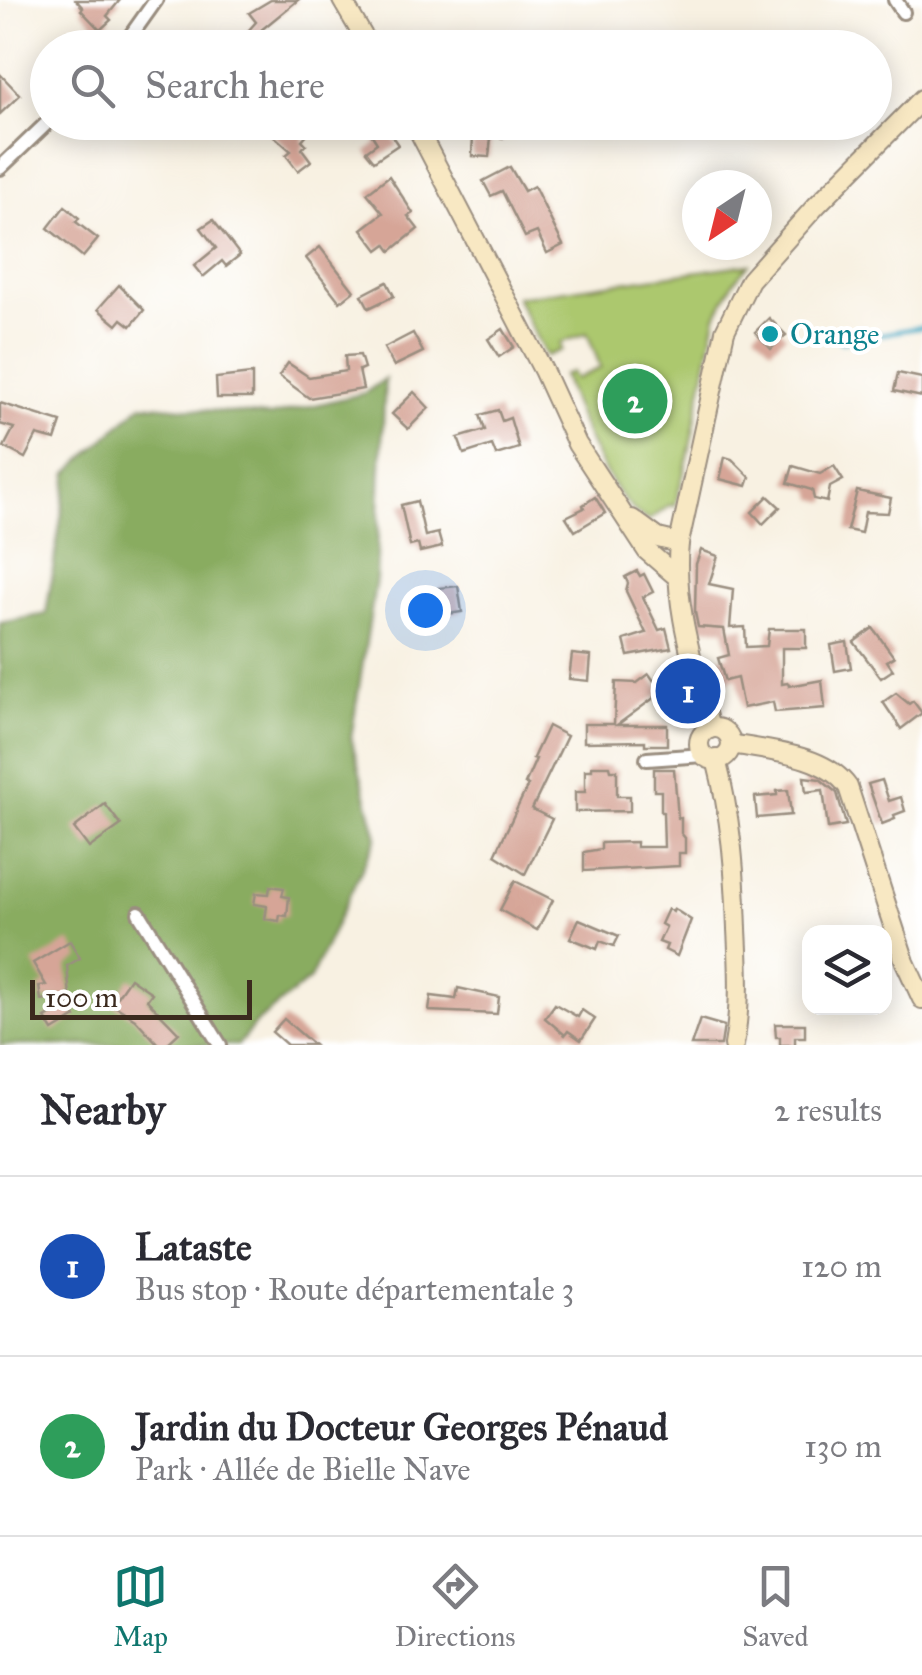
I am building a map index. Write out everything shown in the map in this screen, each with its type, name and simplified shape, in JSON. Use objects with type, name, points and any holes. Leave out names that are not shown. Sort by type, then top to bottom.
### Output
[{"type":"main road","points":[[342,0],[360,30]]},
{"type":"main road","points":[[892,129],[922,99]]},
{"type":"main road","points":[[423,140],[543,370],[577,444],[647,551],[676,576]]},
{"type":"main road","points":[[710,729],[676,576],[679,543],[725,330],[750,280],[881,140]]},
{"type":"main road","points":[[620,509],[658,538],[679,543]]},
{"type":"main road","points":[[710,729],[726,732],[731,744],[725,756],[710,757]]},
{"type":"main road","points":[[710,729],[700,740],[729,810],[735,872],[740,997],[734,1045]]},
{"type":"main road","points":[[731,744],[782,754],[838,773],[848,787],[905,962],[922,999]]},
{"type":"street","points":[[135,30],[156,0]]},
{"type":"street","points":[[0,168],[30,139]]},
{"type":"street","points":[[647,759],[710,757]]},
{"type":"street","points":[[139,913],[220,1045]]},
{"type":"green space","points":[[749,264],[733,283],[716,316],[675,506],[670,505],[650,520],[636,513],[610,479],[563,375],[571,372],[575,379],[601,368],[587,333],[560,343],[562,350],[546,356],[516,297]]},
{"type":"green space","points":[[385,379],[376,579],[351,738],[377,837],[310,979],[256,1023],[238,1045],[0,1045],[0,623],[46,614],[68,473],[142,404],[270,416],[365,393]]},
{"type":"building","points":[[76,0],[120,0],[107,16],[111,20],[100,30]]},
{"type":"building","points":[[271,0],[298,0],[261,30],[249,30],[256,22],[249,13]]},
{"type":"building","points":[[0,74],[20,95],[0,114]]},
{"type":"building","points":[[278,140],[302,140],[306,144],[302,149],[311,161],[298,171],[286,155],[291,151]]},
{"type":"building","points":[[375,140],[395,140],[398,145],[374,161],[366,151],[377,143]]},
{"type":"building","points":[[473,140],[491,140],[489,157],[472,156]]},
{"type":"building","points":[[510,167],[524,191],[534,186],[563,245],[547,253],[537,232],[525,237],[502,191],[491,196],[483,181]]},
{"type":"building","points":[[389,176],[413,213],[408,216],[418,229],[391,251],[386,244],[378,250],[362,229],[383,213],[367,193]]},
{"type":"building","points":[[65,206],[79,218],[76,222],[98,239],[83,257],[48,228]]},
{"type":"building","points":[[213,220],[240,255],[226,266],[222,261],[203,277],[194,266],[216,248],[201,228]]},
{"type":"building","points":[[320,247],[354,291],[340,302],[306,258]]},
{"type":"building","points":[[387,282],[394,296],[369,308],[362,295]]},
{"type":"building","points":[[119,285],[144,310],[131,326],[122,319],[117,325],[98,309]]},
{"type":"building","name":"Orange","points":[[769,318],[786,335],[771,349],[755,332]]},
{"type":"building","points":[[503,329],[514,347],[499,357],[488,339]]},
{"type":"building","points":[[413,333],[423,352],[394,366],[384,348]]},
{"type":"building","points":[[360,355],[363,389],[309,398],[279,376],[288,363],[309,377],[346,371],[345,356]]},
{"type":"building","points":[[898,373],[922,378],[922,397],[894,391]]},
{"type":"building","points":[[252,374],[252,398],[217,398],[216,378]]},
{"type":"building","points":[[414,392],[429,408],[408,429],[392,414]]},
{"type":"building","points":[[0,403],[61,422],[55,440],[37,435],[25,458],[4,447],[14,428],[0,424]]},
{"type":"building","points":[[498,410],[502,421],[510,418],[519,448],[496,455],[492,445],[464,454],[458,438],[485,430],[480,415]]},
{"type":"building","points":[[725,457],[750,477],[747,486],[720,479]]},
{"type":"building","points":[[793,466],[820,474],[834,466],[843,480],[830,487],[827,502],[814,499],[812,490],[788,483]]},
{"type":"building","points":[[857,491],[891,498],[888,513],[865,512],[861,533],[847,530]]},
{"type":"building","points":[[768,496],[780,507],[763,524],[752,512]]},
{"type":"building","points":[[595,497],[605,513],[575,531],[566,517]]},
{"type":"building","points":[[417,501],[425,536],[438,533],[442,547],[420,552],[418,544],[410,546],[401,505]]},
{"type":"building","points":[[701,550],[718,556],[709,584],[733,589],[730,628],[745,627],[746,647],[767,646],[769,629],[806,629],[806,648],[782,648],[782,684],[822,680],[825,708],[775,712],[773,702],[743,708],[737,678],[725,681],[718,658],[729,655],[724,629],[698,627],[696,564]]},
{"type":"building","points":[[637,571],[640,576],[644,574],[653,592],[643,597],[659,630],[666,628],[671,648],[628,656],[624,640],[646,633],[626,591],[625,577]]},
{"type":"building","points":[[458,586],[462,612],[432,616],[430,600],[440,598],[438,588]]},
{"type":"building","points":[[873,628],[894,657],[887,661],[893,670],[881,678],[854,642]]},
{"type":"building","points":[[847,642],[851,668],[835,671],[831,645]]},
{"type":"building","points":[[572,654],[591,656],[589,681],[569,679]]},
{"type":"building","points":[[649,674],[662,692],[617,725],[667,725],[667,745],[645,745],[645,741],[584,742],[584,724],[614,724],[616,682],[637,683]]},
{"type":"building","points":[[896,693],[909,704],[913,701],[922,713],[901,729],[883,702]]},
{"type":"building","points":[[548,726],[567,736],[532,809],[552,819],[525,874],[495,855],[528,785],[525,784],[536,759],[533,758]]},
{"type":"building","points":[[592,766],[617,770],[617,796],[630,796],[630,811],[575,812],[575,792],[585,792],[585,770],[592,770]]},
{"type":"building","points":[[654,769],[674,769],[678,818],[685,838],[685,853],[679,853],[679,866],[584,871],[584,852],[601,849],[601,843],[636,842],[636,847],[664,847],[661,791],[654,791]]},
{"type":"building","points":[[804,777],[820,779],[837,793],[846,825],[828,828],[823,790],[806,792]]},
{"type":"building","points":[[882,780],[889,801],[901,797],[905,811],[882,824],[868,784]]},
{"type":"building","points":[[788,790],[791,815],[757,818],[755,797]]},
{"type":"building","points":[[105,804],[121,825],[89,848],[74,828]]},
{"type":"building","points":[[515,881],[553,900],[537,930],[500,910]]},
{"type":"building","points":[[270,886],[284,888],[282,896],[289,897],[287,916],[280,915],[279,921],[265,919],[267,906],[254,904],[256,893],[269,894]]},
{"type":"building","points":[[668,909],[691,920],[677,956],[659,942]]},
{"type":"building","points":[[579,919],[619,936],[614,946],[600,941],[597,949],[570,938]]},
{"type":"building","points":[[70,941],[80,958],[67,966],[70,996],[41,1000],[39,986],[46,985],[33,963]]},
{"type":"building","points":[[130,978],[152,993],[147,1000],[179,1033],[166,1045],[159,1045],[135,1019],[112,1004]]},
{"type":"building","points":[[458,988],[499,997],[497,1014],[429,1011],[431,996],[456,999]]},
{"type":"building","points":[[69,1004],[76,1017],[53,1031],[45,1018]]},
{"type":"building","points":[[555,1004],[578,1017],[582,1010],[595,1019],[581,1040],[568,1031],[565,1035],[545,1018]]},
{"type":"building","points":[[284,1019],[314,1045],[287,1045],[272,1032]]},
{"type":"building","points":[[700,1019],[724,1026],[721,1045],[691,1045]]},
{"type":"building","points":[[775,1024],[805,1024],[805,1037],[795,1037],[795,1045],[780,1045]]},
{"type":"waterway","points":[[841,341],[922,327]]},
{"type":"place","name":"Orange","points":[[770,334]]},
{"type":"place","name":"Jardin du Docteur Georges Pénaud","points":[[635,401]]},
{"type":"place","name":"Lataste","points":[[688,691]]}]
